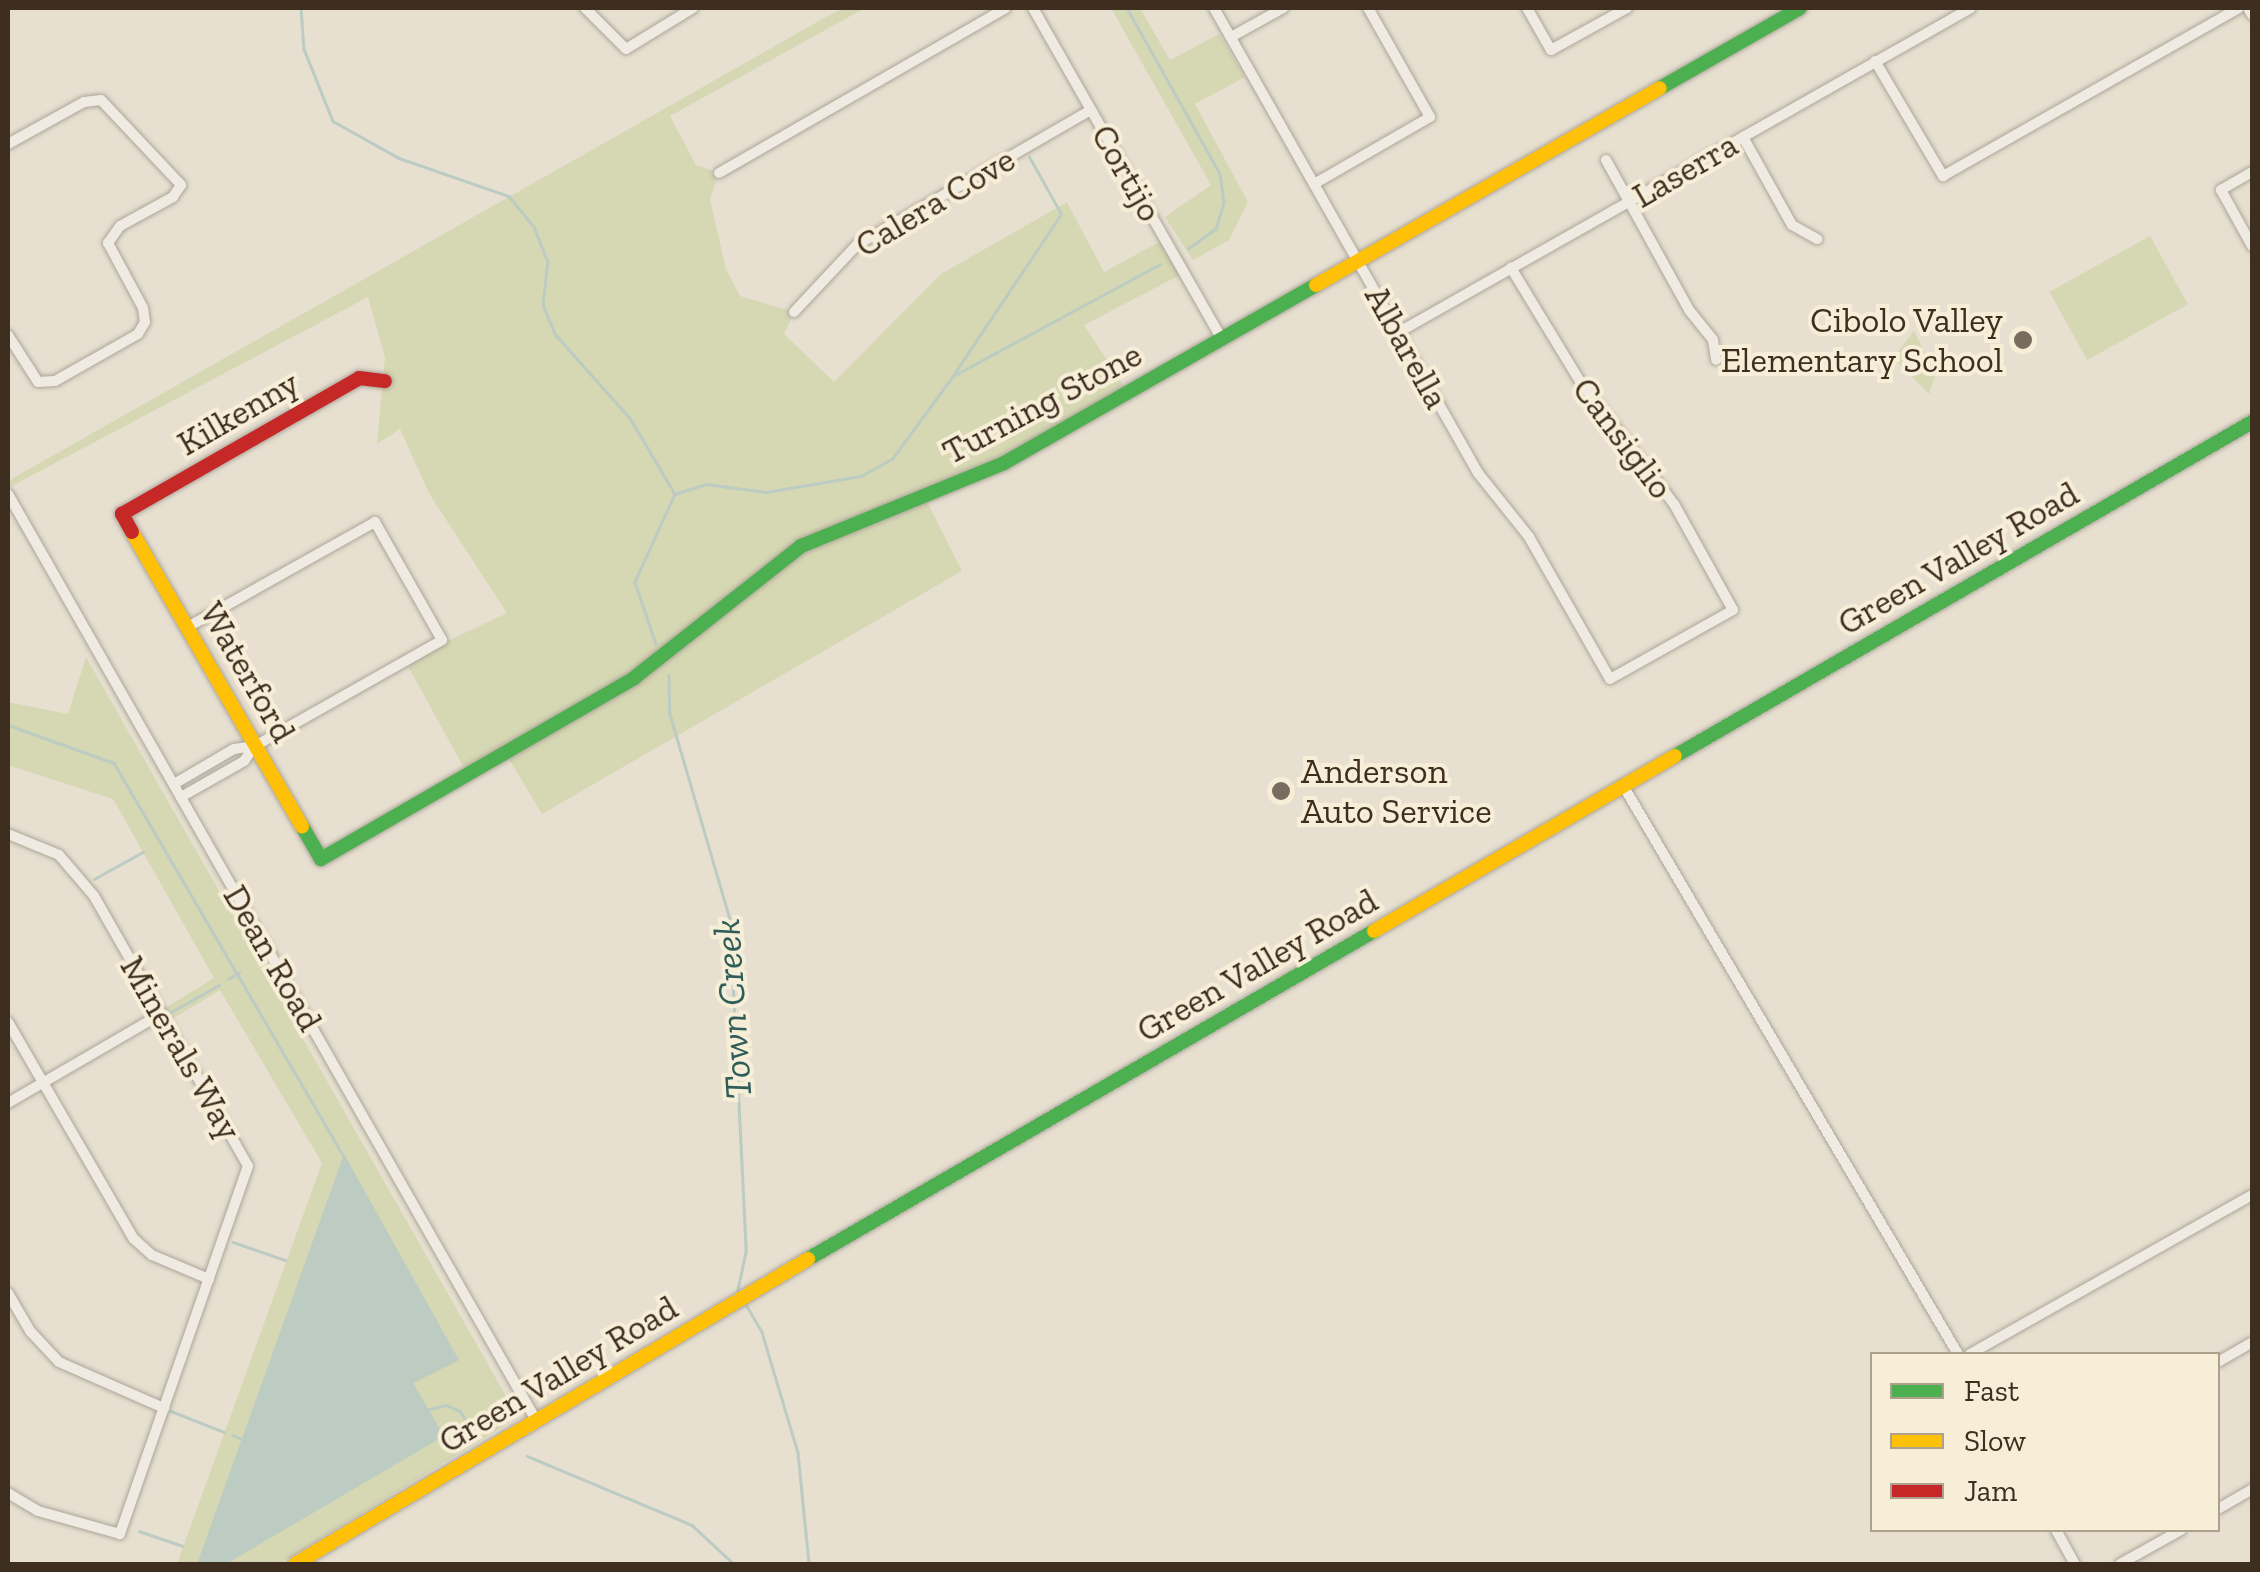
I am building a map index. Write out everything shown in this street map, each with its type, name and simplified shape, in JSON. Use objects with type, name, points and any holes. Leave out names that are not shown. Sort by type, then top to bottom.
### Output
[{"type":"street","points":[[584,8],[626,50],[693,8]]},
{"type":"street","points":[[720,173],[1006,8]]},
{"type":"street","name":"Cortijo","points":[[1033,8],[1222,339]]},
{"type":"street","name":"Albarella","points":[[1214,8],[1478,473],[1529,537],[1610,679]]},
{"type":"street","points":[[1230,37],[1283,8]]},
{"type":"street","points":[[1314,184],[1430,117],[1368,8]]},
{"type":"street","points":[[1527,8],[1552,50],[1627,8]]},
{"type":"street","name":"Turning Stone","points":[[322,860],[634,678],[766,570],[830,530],[973,479],[1800,8]]},
{"type":"street","name":"Laserra","points":[[1399,332],[1970,8]]},
{"type":"street","points":[[1876,61],[1943,176],[2239,8]]},
{"type":"street","points":[[2248,8],[2252,15]]},
{"type":"street","points":[[8,144],[84,102],[100,100],[180,185],[173,198],[120,226],[108,243],[143,308],[145,322],[138,334],[55,380],[38,382],[8,334]]},
{"type":"street","name":"Calera Cove","points":[[794,312],[857,245],[1091,110]]},
{"type":"street","points":[[1742,137],[1792,225],[1817,239]]},
{"type":"street","points":[[1606,160],[1713,340],[1716,360]]},
{"type":"street","points":[[2252,172],[2221,190],[2252,246]]},
{"type":"street","name":"Cansiglio","points":[[1511,268],[1580,383],[1674,504],[1733,610],[1610,679]]},
{"type":"street","name":"Kilkenny","points":[[122,514],[359,378],[386,380]]},
{"type":"street","name":"Green Valley Road","points":[[294,1564],[2252,422]]},
{"type":"street","name":"Dean Road","points":[[8,494],[538,1422]]},
{"type":"street","name":"Waterford","points":[[122,514],[322,860]]},
{"type":"street","points":[[174,784],[234,749],[255,746],[442,640],[374,522],[188,627]]},
{"type":"street","points":[[181,797],[244,762],[255,746]]},
{"type":"street","points":[[1624,787],[1957,1352]]},
{"type":"street","name":"Minerals Way","points":[[8,834],[59,854],[94,896],[248,1166],[120,1534],[38,1511],[8,1493]]},
{"type":"street","points":[[8,1103],[161,1014]]},
{"type":"street","points":[[8,1022],[134,1239],[162,1260],[209,1278]]},
{"type":"street","points":[[1974,1352],[2252,1195]]},
{"type":"street","points":[[8,1293],[30,1331],[60,1362],[164,1408]]},
{"type":"street","points":[[2220,1361],[2252,1342]]},
{"type":"street","points":[[2220,1507],[2252,1488]]},
{"type":"street","points":[[2057,1532],[2075,1564]]},
{"type":"street","points":[[2120,1564],[2177,1532]]},
{"type":"green space","points":[[842,8],[865,8],[670,116],[696,165],[719,173],[710,199],[726,269],[740,296],[794,312],[784,334],[834,382],[941,274],[1067,202],[1104,272],[1165,239],[1184,273],[1084,325],[1128,392],[1004,463],[924,496],[962,571],[542,814],[506,754],[468,775],[405,661],[507,613],[430,495],[400,429],[377,444],[385,357],[368,297],[8,488],[8,481]]},
{"type":"green space","points":[[1111,8],[1140,8],[1170,60],[1219,34],[1245,77],[1195,104],[1248,202],[1229,240],[1193,260],[1165,217],[1211,185]]},
{"type":"green space","points":[[2150,236],[2188,304],[2087,360],[2049,292]]},
{"type":"green space","points":[[1914,331],[1936,374],[1929,394],[1893,358]]},
{"type":"green space","points":[[86,657],[518,1417],[279,1564],[177,1564],[322,1163],[220,990],[172,1019],[162,1010],[214,978],[113,799],[8,765],[8,702],[68,714]]},
{"type":"shaded area","points":[[344,1154],[459,1360],[413,1383],[444,1436],[226,1564],[197,1564]]},
{"type":"waterway","name":"Town Creek","points":[[301,8],[304,49],[333,121],[399,158],[509,196],[534,227],[548,261],[543,305],[556,335],[630,418],[675,494],[635,582],[656,644]]},
{"type":"waterway","points":[[1127,8],[1220,174],[1224,203],[1216,229],[1188,249]]},
{"type":"waterway","points":[[954,374],[1061,214],[1029,157]]},
{"type":"waterway","points":[[675,494],[706,484],[766,492],[861,476],[892,459],[953,376],[1160,264]]},
{"type":"waterway","name":"Town Creek","points":[[669,675],[670,714],[730,919],[746,1252],[738,1290]]},
{"type":"waterway","points":[[8,725],[114,763],[344,1156]]},
{"type":"waterway","points":[[94,879],[143,852]]},
{"type":"waterway","points":[[228,979],[239,973]]},
{"type":"waterway","points":[[171,1012],[219,985]]},
{"type":"waterway","points":[[233,1242],[285,1260]]},
{"type":"waterway","name":"Town Creek","points":[[747,1306],[762,1332],[798,1453],[809,1564]]},
{"type":"waterway","points":[[426,1410],[446,1405],[460,1411],[473,1432]]},
{"type":"waterway","points":[[171,1411],[224,1432]]},
{"type":"waterway","points":[[233,1435],[242,1439]]},
{"type":"waterway","points":[[527,1456],[692,1525],[734,1564]]},
{"type":"waterway","points":[[139,1531],[183,1546]]},
{"type":"traffic: fast","points":[[1660,88],[1800,8]]},
{"type":"traffic: fast","points":[[302,826],[321,859],[634,678],[801,546],[1004,463],[1316,285]]},
{"type":"traffic: fast","points":[[1675,756],[2252,422]]},
{"type":"traffic: fast","points":[[808,1259],[1374,931]]},
{"type":"traffic: slow","points":[[1316,285],[1660,88]]},
{"type":"traffic: slow","points":[[132,532],[302,826]]},
{"type":"traffic: slow","points":[[1374,931],[1675,756]]},
{"type":"traffic: slow","points":[[295,1564],[808,1259]]},
{"type":"traffic: jam","points":[[132,532],[122,514],[359,378],[385,381]]},
{"type":"place","name":"Cibolo Valley Elementary School","points":[[2023,340]]},
{"type":"place","name":"Anderson Auto Service","points":[[1281,791]]}]
